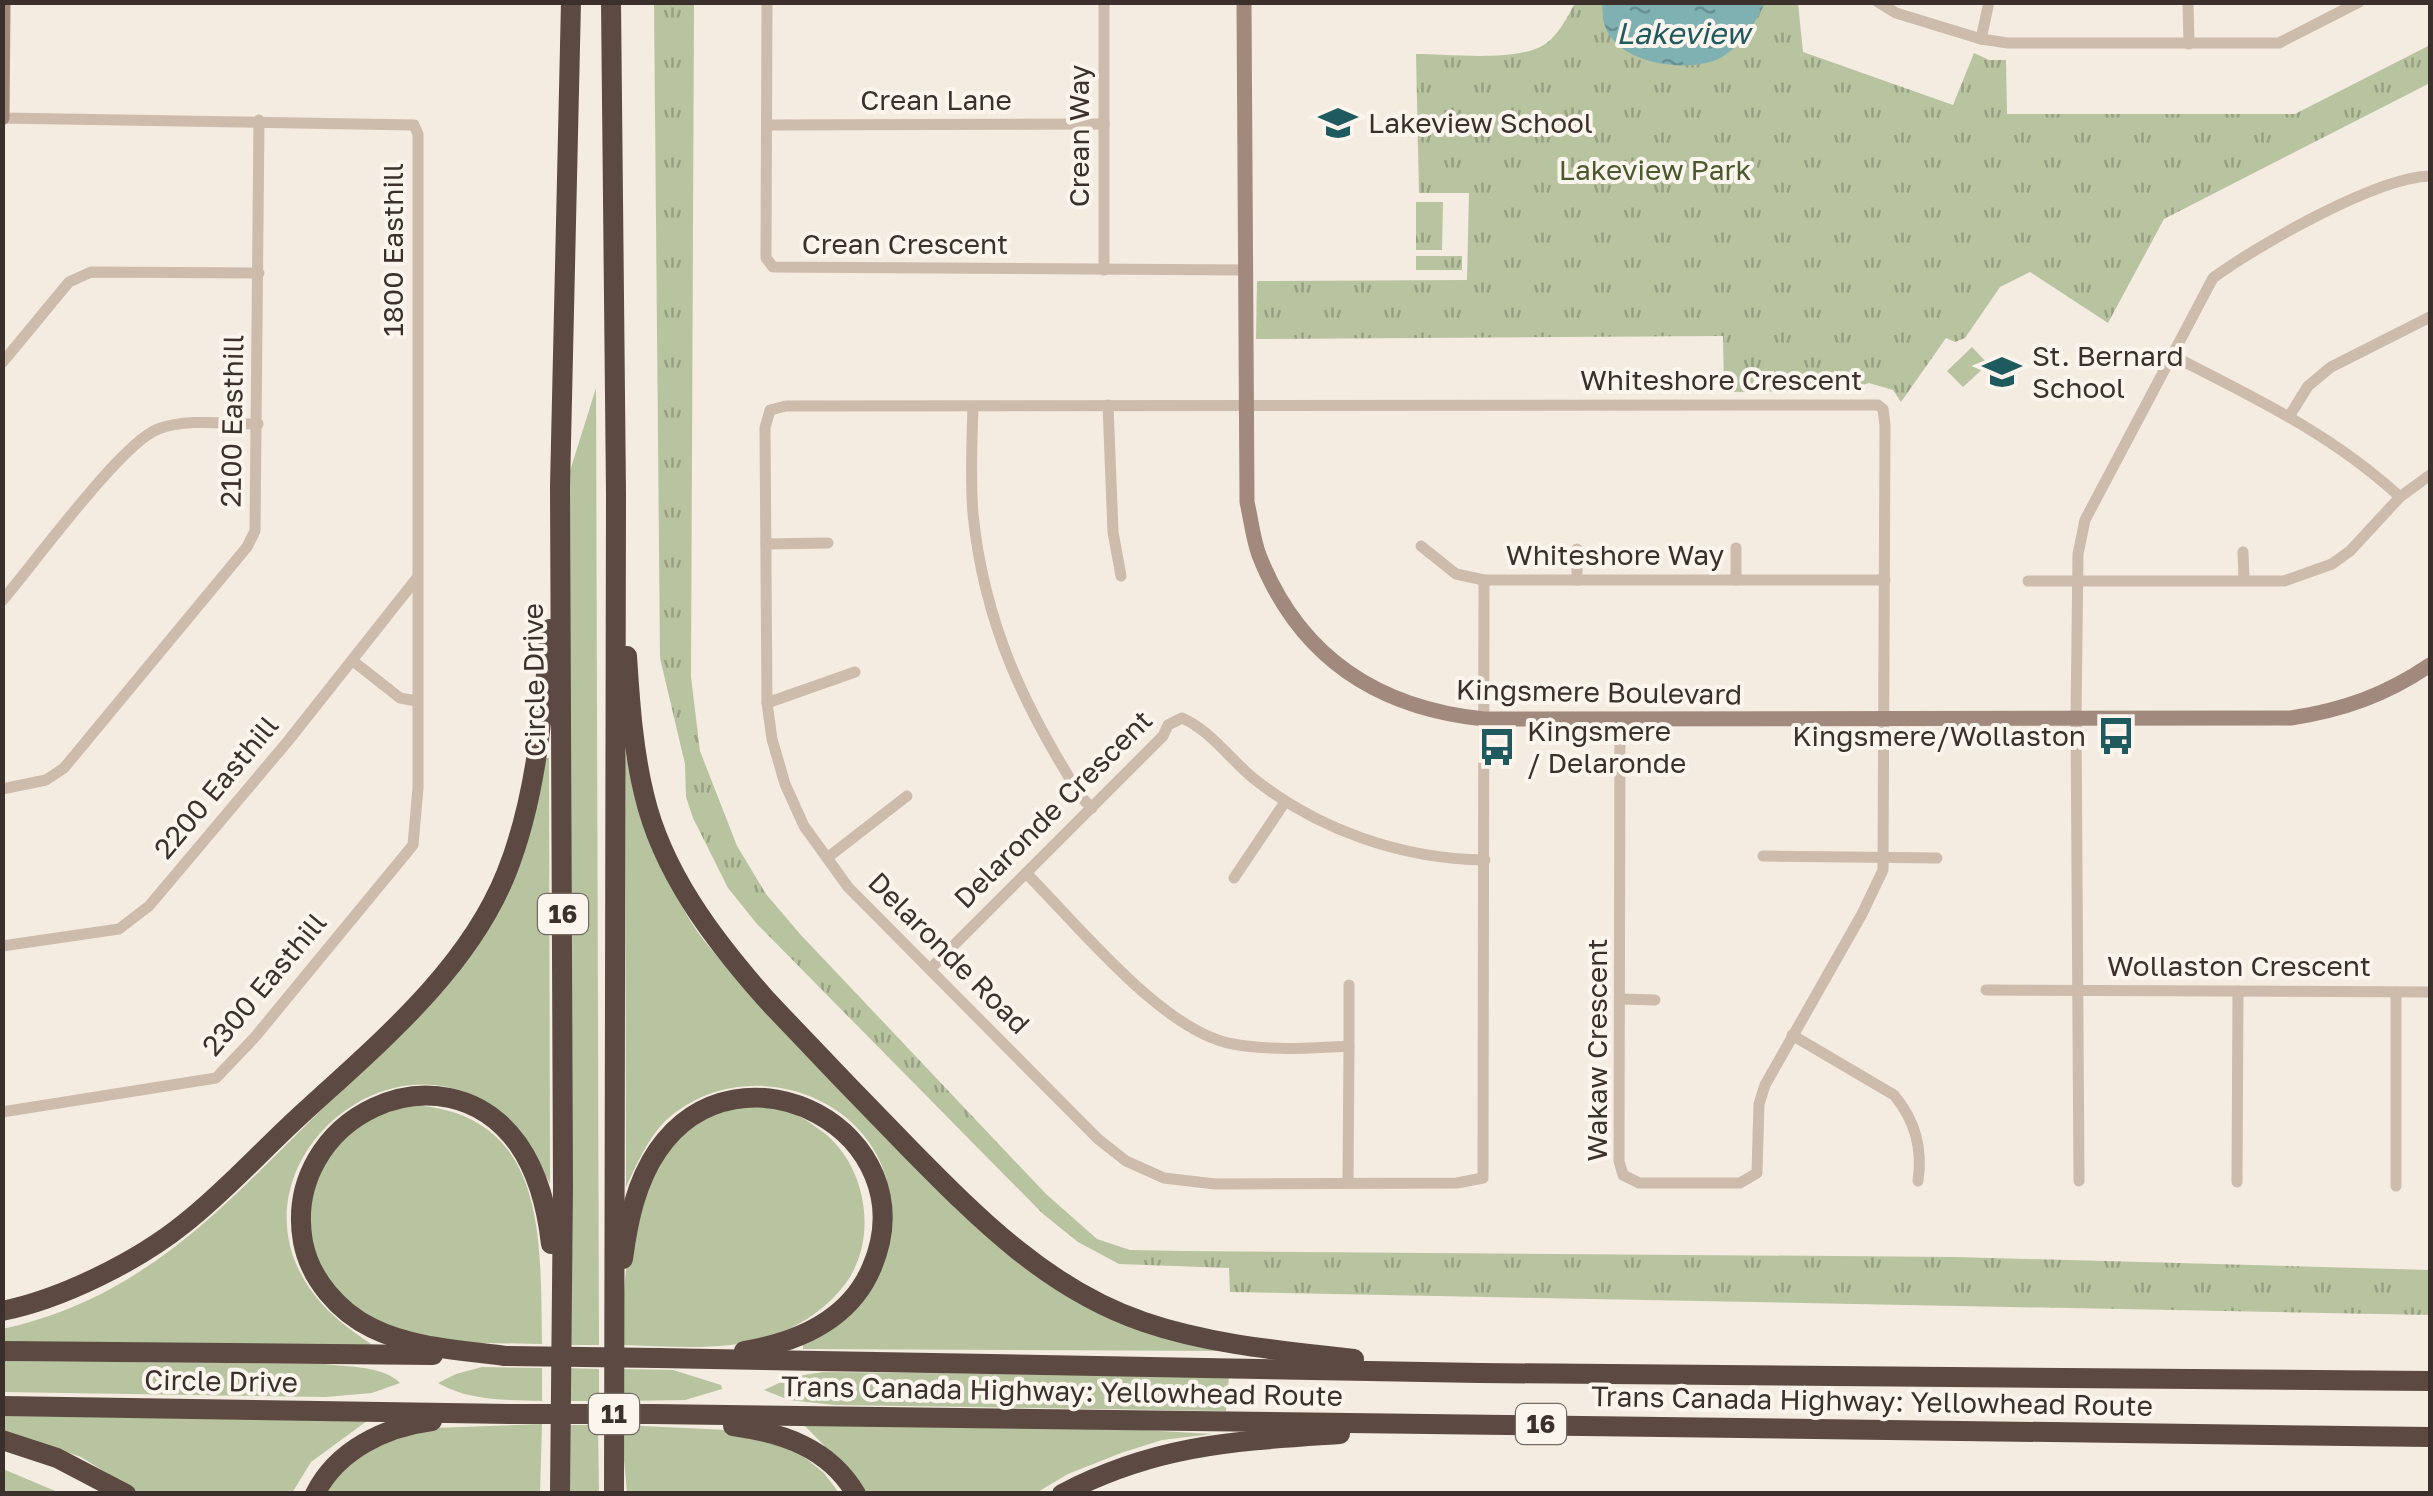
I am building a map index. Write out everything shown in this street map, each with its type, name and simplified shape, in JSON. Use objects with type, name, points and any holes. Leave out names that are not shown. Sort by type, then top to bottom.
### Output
[{"type":"highway","name":"Circle Drive","points":[[559,1490],[563,1186],[560,487],[571,2]]},
{"type":"highway","name":"16","points":[[611,2],[616,494],[613,1335]]},
{"type":"highway","points":[[2,1311],[90,1283],[184,1224],[392,1029],[437,980],[476,928],[506,875],[532,779],[546,676],[560,487]]},
{"type":"highway","points":[[616,494],[637,756],[643,793],[662,847],[690,901],[732,960],[895,1134],[1009,1245],[1090,1299],[1141,1321],[1232,1342],[1480,1373]]},
{"type":"highway","points":[[613,1335],[632,1210],[648,1166],[672,1133],[701,1111],[743,1098],[792,1103],[837,1125],[868,1162],[878,1186],[882,1211],[876,1258],[852,1300],[835,1317],[773,1346],[720,1355],[658,1358]]},
{"type":"highway","points":[[505,1356],[412,1342],[370,1327],[339,1304],[312,1270],[302,1236],[302,1196],[307,1176],[327,1142],[356,1116],[390,1100],[453,1101],[488,1117],[518,1144],[536,1178],[548,1222],[559,1341]]},
{"type":"highway","name":"11","points":[[613,1335],[614,1494]]},
{"type":"highway","name":"Circle Drive","points":[[2,1351],[658,1358]]},
{"type":"highway","name":"Trans Canada Highway: Yellowhead Route","points":[[658,1358],[1480,1373],[2430,1381]]},
{"type":"highway","points":[[614,1388],[624,1494]]},
{"type":"highway","name":"Circle Drive","points":[[2,1406],[652,1414]]},
{"type":"highway","points":[[315,1494],[342,1459],[390,1432],[426,1422],[510,1414]]},
{"type":"highway","points":[[652,1414],[766,1430],[790,1438],[827,1459],[856,1494]]},
{"type":"highway","name":"Trans Canada Highway: Yellowhead Route","points":[[652,1414],[2430,1437]]},
{"type":"highway","points":[[1062,1494],[1122,1466],[1220,1442],[1488,1424]]},
{"type":"highway","points":[[2,1440],[57,1458],[126,1494]]},
{"type":"street","points":[[3,2],[3,118]]},
{"type":"street","name":"Crean Crescent","points":[[766,2],[766,258],[773,267],[1244,270]]},
{"type":"street","name":"Crean Way","points":[[1104,2],[1104,270]]},
{"type":"street","name":"Kingsmere Boulevard","points":[[1244,2],[1247,502],[1258,553],[1284,606],[1338,667],[1364,684],[1420,708],[1484,719],[2290,718],[2376,698],[2430,665]]},
{"type":"street","points":[[1878,2],[1914,19],[2008,43],[2189,44],[2279,43],[2359,2]]},
{"type":"street","points":[[1982,39],[1989,2]]},
{"type":"street","points":[[2188,2],[2189,44]]},
{"type":"street","name":"1800 Easthill","points":[[3,118],[414,125],[418,134],[418,788]]},
{"type":"street","name":"2100 Easthill","points":[[2,789],[46,780],[64,768],[247,547],[255,531],[259,120]]},
{"type":"street","name":"Crean Lane","points":[[768,125],[1104,124]]},
{"type":"street","name":"Wollaston Crescent","points":[[2430,176],[2394,181],[2249,252],[2213,278],[2085,520],[2078,554],[2076,718],[2078,990],[2430,992]]},
{"type":"street","points":[[2,363],[69,282],[91,272],[259,273]]},
{"type":"street","points":[[2290,416],[2308,386],[2331,367],[2430,317]]},
{"type":"street","points":[[2171,355],[2290,416],[2370,469],[2400,498]]},
{"type":"street","points":[[1108,405],[1113,532],[1121,576]]},
{"type":"street","name":"Delaronde Road","points":[[1246,405],[786,406],[770,410],[765,428],[768,702],[772,739],[784,784],[804,826],[848,887],[1098,1139],[1126,1161],[1164,1178],[1215,1184],[1457,1183],[1482,1178],[1484,719]]},
{"type":"street","name":"Whiteshore Crescent","points":[[1246,405],[1878,406],[1885,416],[1884,719]]},
{"type":"street","points":[[972,406],[973,510],[980,566],[994,625],[1036,723],[1092,808]]},
{"type":"street","points":[[2,601],[142,437],[175,424],[258,424]]},
{"type":"street","points":[[2028,582],[2284,581],[2332,564],[2350,551],[2400,498],[2430,475]]},
{"type":"street","points":[[766,544],[828,543]]},
{"type":"street","points":[[1421,546],[1456,574],[1484,580]]},
{"type":"street","points":[[1736,548],[1736,580]]},
{"type":"street","points":[[1578,549],[1578,580]]},
{"type":"street","points":[[2243,552],[2244,579]]},
{"type":"street","name":"2200 Easthill","points":[[2,946],[119,929],[149,906],[417,578]]},
{"type":"street","name":"Whiteshore Way","points":[[1484,719],[1484,580],[1884,580]]},
{"type":"street","points":[[353,661],[400,698],[417,701]]},
{"type":"street","points":[[768,702],[855,672]]},
{"type":"street","name":"Delaronde Crescent","points":[[930,968],[1163,736],[1168,725],[1182,718],[1196,724],[1250,776],[1285,802],[1332,826],[1428,856],[1485,860]]},
{"type":"street","name":"Wakaw Crescent","points":[[1620,720],[1622,1175],[1639,1183],[1740,1183],[1757,1172],[1759,1104],[1765,1084],[1878,884],[1884,857],[1884,719]]},
{"type":"street","name":"2300 Easthill","points":[[2,1112],[216,1078],[255,1037],[413,845],[418,788]]},
{"type":"street","points":[[827,858],[907,796]]},
{"type":"street","points":[[1234,878],[1285,802]]},
{"type":"street","points":[[1764,856],[1937,858]]},
{"type":"street","points":[[1026,873],[1150,998],[1188,1028],[1231,1044],[1350,1046]]},
{"type":"street","points":[[1348,1182],[1349,985]]},
{"type":"street","points":[[1986,990],[2078,990],[2079,1181]]},
{"type":"street","points":[[2237,1182],[2238,991]]},
{"type":"street","points":[[2396,992],[2396,1186]]},
{"type":"street","points":[[1622,999],[1655,1000]]},
{"type":"street","points":[[1792,1036],[1894,1095],[1906,1109],[1918,1140],[1918,1181]]},
{"type":"green space","points":[[654,3],[694,3],[691,677],[700,751],[737,846],[766,894],[1046,1194],[1097,1239],[1130,1250],[1955,1257],[2430,1270],[2430,1315],[1230,1292],[1229,1268],[1119,1264],[1078,1242],[1043,1214],[757,924],[728,888],[693,818],[686,797],[685,764],[660,658]]},
{"type":"green space","name":"Lakeview Park","points":[[1575,3],[1798,3],[1803,52],[1953,105],[1974,53],[1989,60],[2006,60],[2007,114],[2295,114],[2430,45],[2430,83],[2164,219],[2108,323],[2030,272],[2000,287],[1965,338],[1955,342],[1946,338],[1901,402],[1893,390],[1869,383],[1844,391],[1724,392],[1723,336],[1256,339],[1257,281],[1467,280],[1469,193],[1419,193],[1416,54],[1504,55],[1537,49],[1556,34]]},
{"type":"green space","points":[[1416,202],[1443,202],[1442,250],[1416,250]]},
{"type":"green space","points":[[1416,256],[1462,256],[1462,270],[1416,270]]},
{"type":"green space","points":[[1972,347],[1988,364],[1963,387],[1947,371]]},
{"type":"green space","points":[[596,388],[599,1345],[564,1345],[570,471]]},
{"type":"green space","points":[[625,753],[663,867],[702,937],[736,979],[996,1243],[1219,1351],[803,1349],[803,1344],[882,1265],[890,1225],[888,1184],[874,1150],[851,1122],[821,1101],[786,1089],[748,1086],[711,1093],[676,1112],[653,1137],[626,1187]]},
{"type":"green space","points":[[545,758],[549,758],[550,1184],[530,1146],[514,1126],[468,1094],[420,1085],[373,1095],[332,1121],[302,1159],[287,1205],[293,1254],[322,1304],[375,1347],[3,1342],[2,1329],[47,1317],[88,1300],[125,1281],[194,1232],[310,1121],[449,978],[472,947]]},
{"type":"green space","points":[[412,1105],[457,1113],[490,1131],[513,1157],[528,1189],[536,1225],[542,1344],[435,1342],[400,1335],[345,1303],[308,1246],[310,1179],[351,1124]]},
{"type":"green space","points":[[745,1106],[772,1106],[789,1111],[838,1146],[858,1182],[863,1203],[865,1224],[856,1265],[825,1306],[780,1333],[722,1346],[621,1345],[632,1233],[657,1166],[678,1139],[707,1119]]},
{"type":"green space","points":[[3,1361],[325,1364],[375,1370],[400,1383],[372,1393],[325,1397],[3,1392]]},
{"type":"green space","points":[[482,1367],[542,1368],[542,1401],[475,1396],[438,1383]]},
{"type":"green space","points":[[565,1368],[599,1369],[599,1401],[565,1401]]},
{"type":"green space","points":[[621,1369],[673,1370],[721,1385],[722,1389],[685,1400],[622,1401]]},
{"type":"green space","points":[[823,1372],[1229,1376],[1226,1411],[835,1405],[789,1400],[764,1390],[792,1377]]},
{"type":"green space","points":[[2,1413],[371,1418],[311,1462],[292,1493],[140,1494],[81,1457],[3,1430]]},
{"type":"green space","points":[[542,1424],[540,1493],[318,1494],[330,1474],[406,1429]]},
{"type":"green space","points":[[803,1424],[1212,1434],[1162,1440],[1121,1453],[1068,1474],[1036,1493],[865,1494],[855,1477]]},
{"type":"green space","points":[[564,1425],[598,1425],[599,1493],[564,1493]]},
{"type":"green space","points":[[621,1425],[727,1430],[798,1452],[824,1473],[839,1493],[627,1493]]},
{"type":"green space","points":[[3,1469],[60,1493],[3,1493]]},
{"type":"water","name":"Lakeview","points":[[1602,2],[1765,3],[1742,40],[1722,57],[1674,65],[1639,57],[1612,39],[1605,26]]},
{"type":"place","name":"Lakeview School","points":[[1338,123]]},
{"type":"place","name":"St. Bernard School","points":[[2002,372]]},
{"type":"place","name":"Kingsmere/Wollaston","points":[[2116,736]]},
{"type":"place","name":"Kingsmere / Delaronde","points":[[1497,747]]}]
